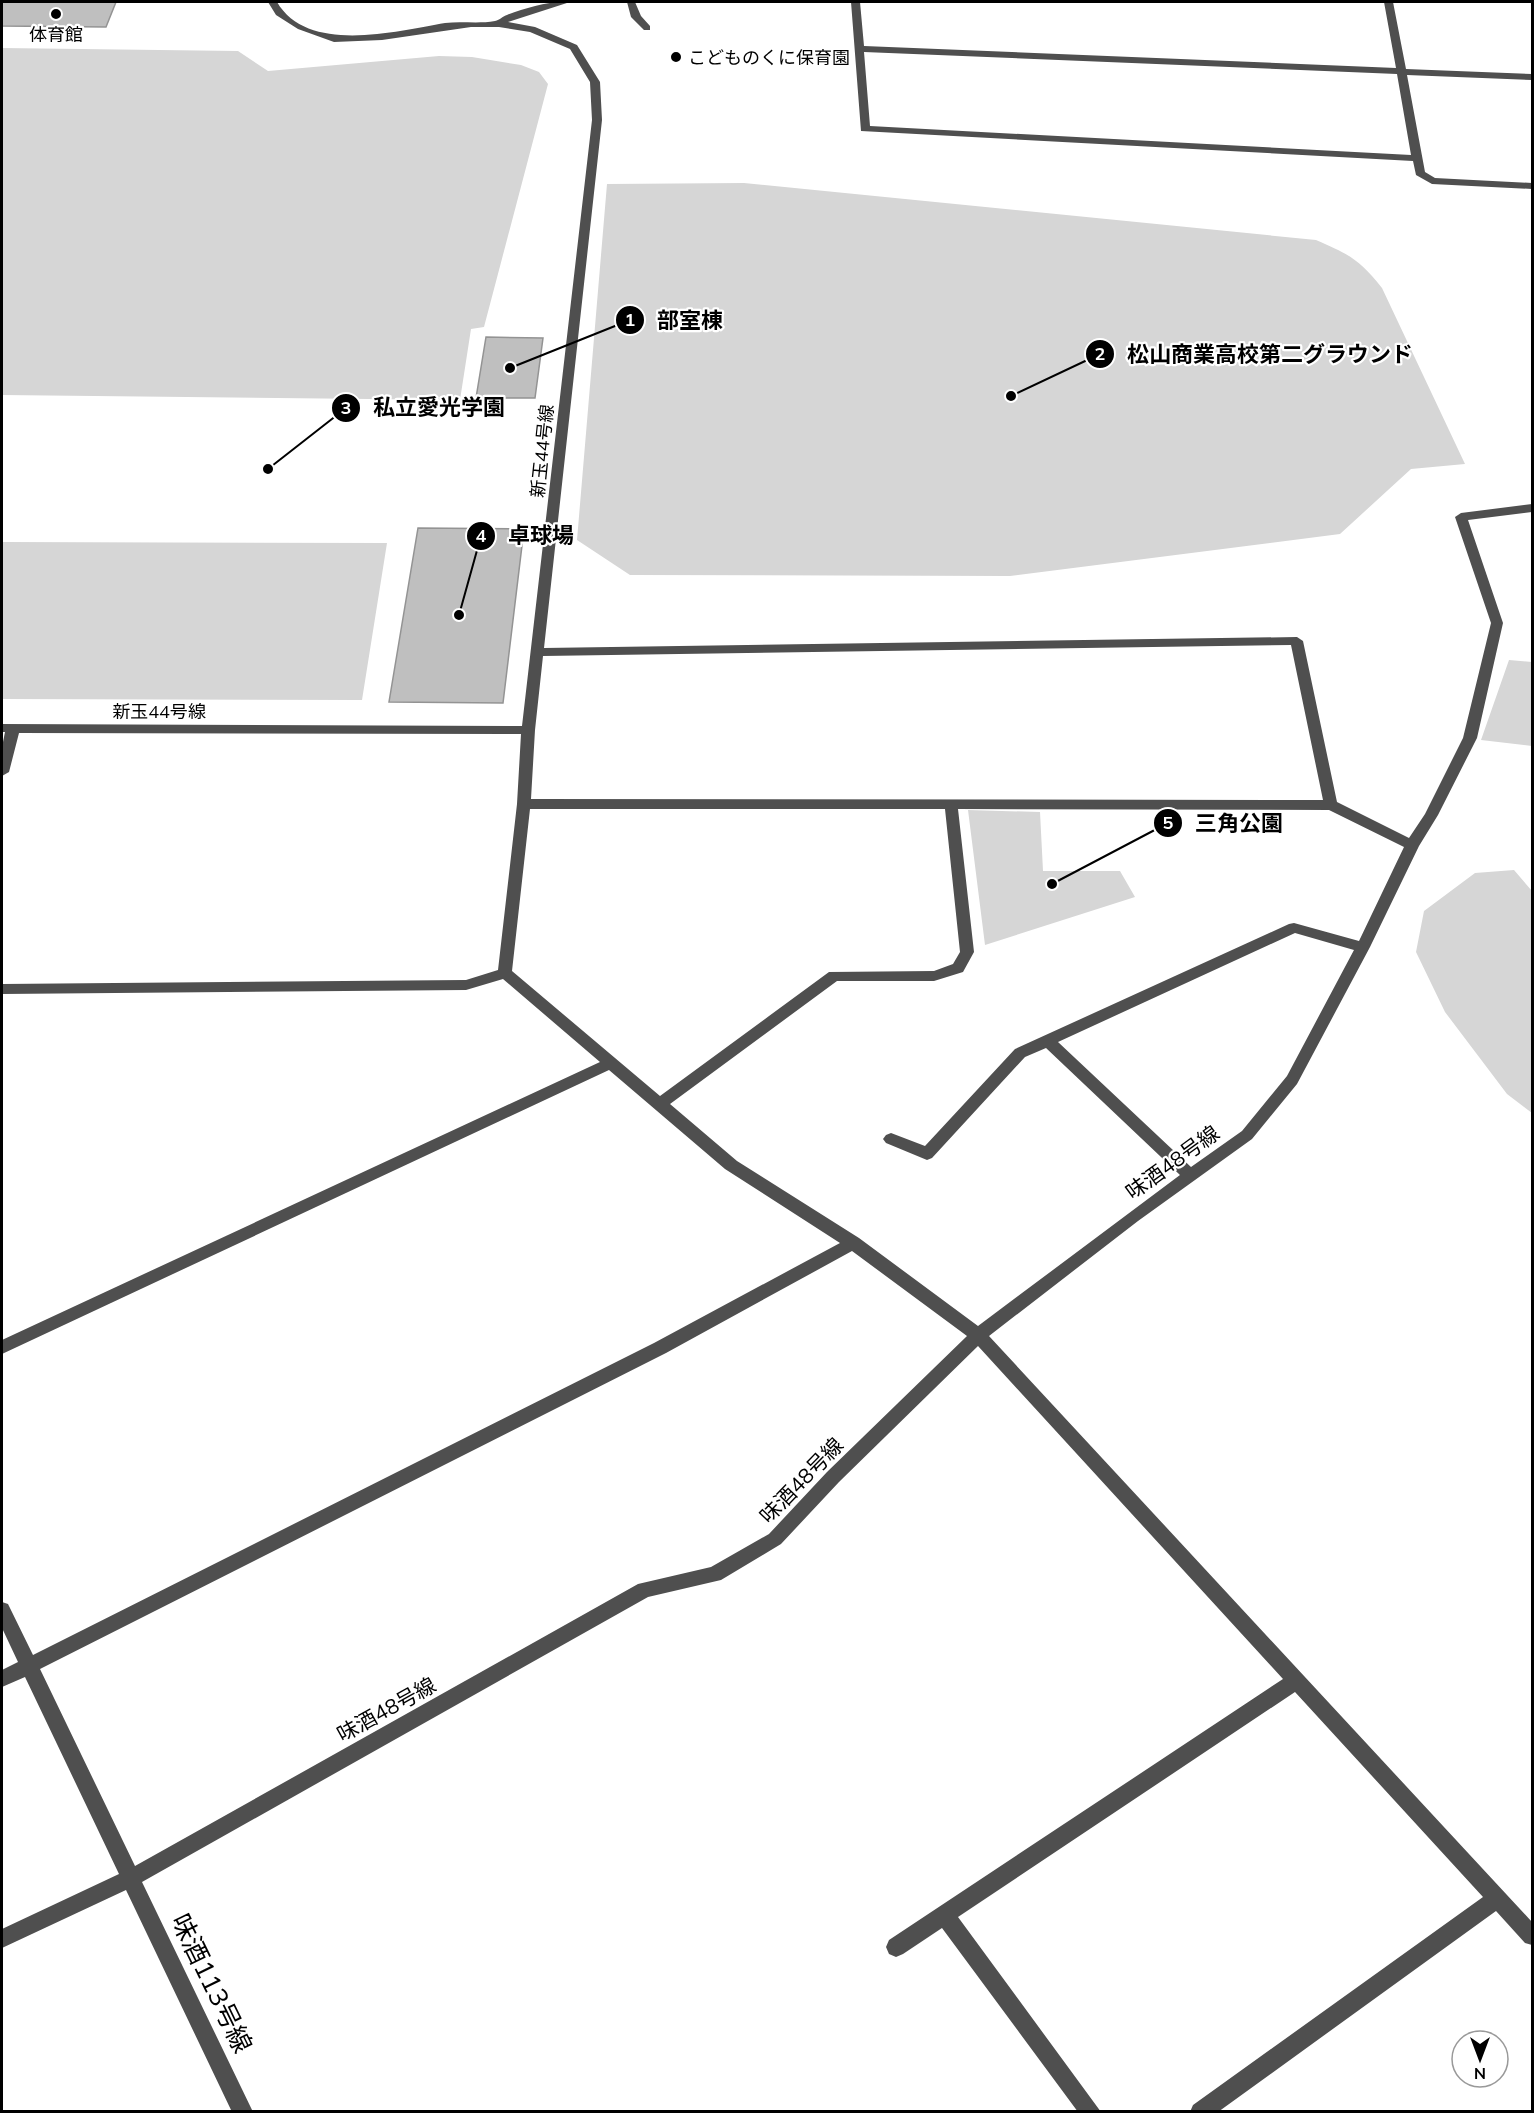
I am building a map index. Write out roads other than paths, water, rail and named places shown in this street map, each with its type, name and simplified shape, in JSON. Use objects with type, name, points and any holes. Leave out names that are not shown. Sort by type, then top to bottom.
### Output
[{"type":"street","name":"新玉44号線","points":[[7,728],[528,730],[596,131],[595,82],[574,47],[532,29],[498,24],[447,26],[382,37],[334,39],[301,27],[279,13],[273,2]]},
{"type":"street","points":[[498,24],[509,17],[564,2]]},
{"type":"street","points":[[631,2],[636,17],[647,28]]},
{"type":"street","points":[[855,2],[866,129],[1416,158]]},
{"type":"street","points":[[1389,2],[1420,173],[1432,181],[1533,186]]},
{"type":"street","points":[[859,49],[1533,77]]},
{"type":"street","name":"味酒48号線","points":[[2,1939],[131,1878],[644,1590],[715,1574],[775,1539],[833,1477],[978,1335],[1132,1217],[1247,1135],[1292,1080],[1363,947],[1412,845],[1431,815],[1470,738],[1497,623],[1461,517],[1533,508]]},
{"type":"street","points":[[537,652],[1296,641],[1331,805]]},
{"type":"street","points":[[2,772],[7,728]]},
{"type":"street","points":[[505,973],[524,804],[528,730]]},
{"type":"street","points":[[524,804],[1331,805],[1412,845]]},
{"type":"street","points":[[659,1104],[834,976],[934,976],[958,968],[967,952],[951,804]]},
{"type":"street","points":[[891,1139],[927,1154],[1020,1053],[1294,928],[1363,947]]},
{"type":"street","points":[[2,989],[466,986],[505,973]]},
{"type":"street","points":[[505,973],[731,1165],[853,1243],[978,1335],[1533,1936]]},
{"type":"street","points":[[1047,1040],[1191,1176]]},
{"type":"street","points":[[2,1347],[611,1063]]},
{"type":"street","points":[[2,1679],[660,1348],[853,1243]]},
{"type":"street","name":"味酒113号線","points":[[2,1610],[243,2112]]},
{"type":"street","points":[[896,1947],[1297,1680]]},
{"type":"street","points":[[1200,2112],[1497,1898]]},
{"type":"street","points":[[944,1914],[1090,2112]]},
{"type":"place","name":"体育館","points":[[56,14]]},
{"type":"place","name":"こどものくに保育園","points":[[676,57]]},
{"type":"place","name":"部室棟","points":[[510,368]]},
{"type":"place","name":"松山商業高校第二グラウンド","points":[[1011,396]]},
{"type":"place","name":"私立愛光学園","points":[[268,469]]},
{"type":"place","name":"卓球場","points":[[459,615]]},
{"type":"place","name":"三角公園","points":[[1052,884]]}]
